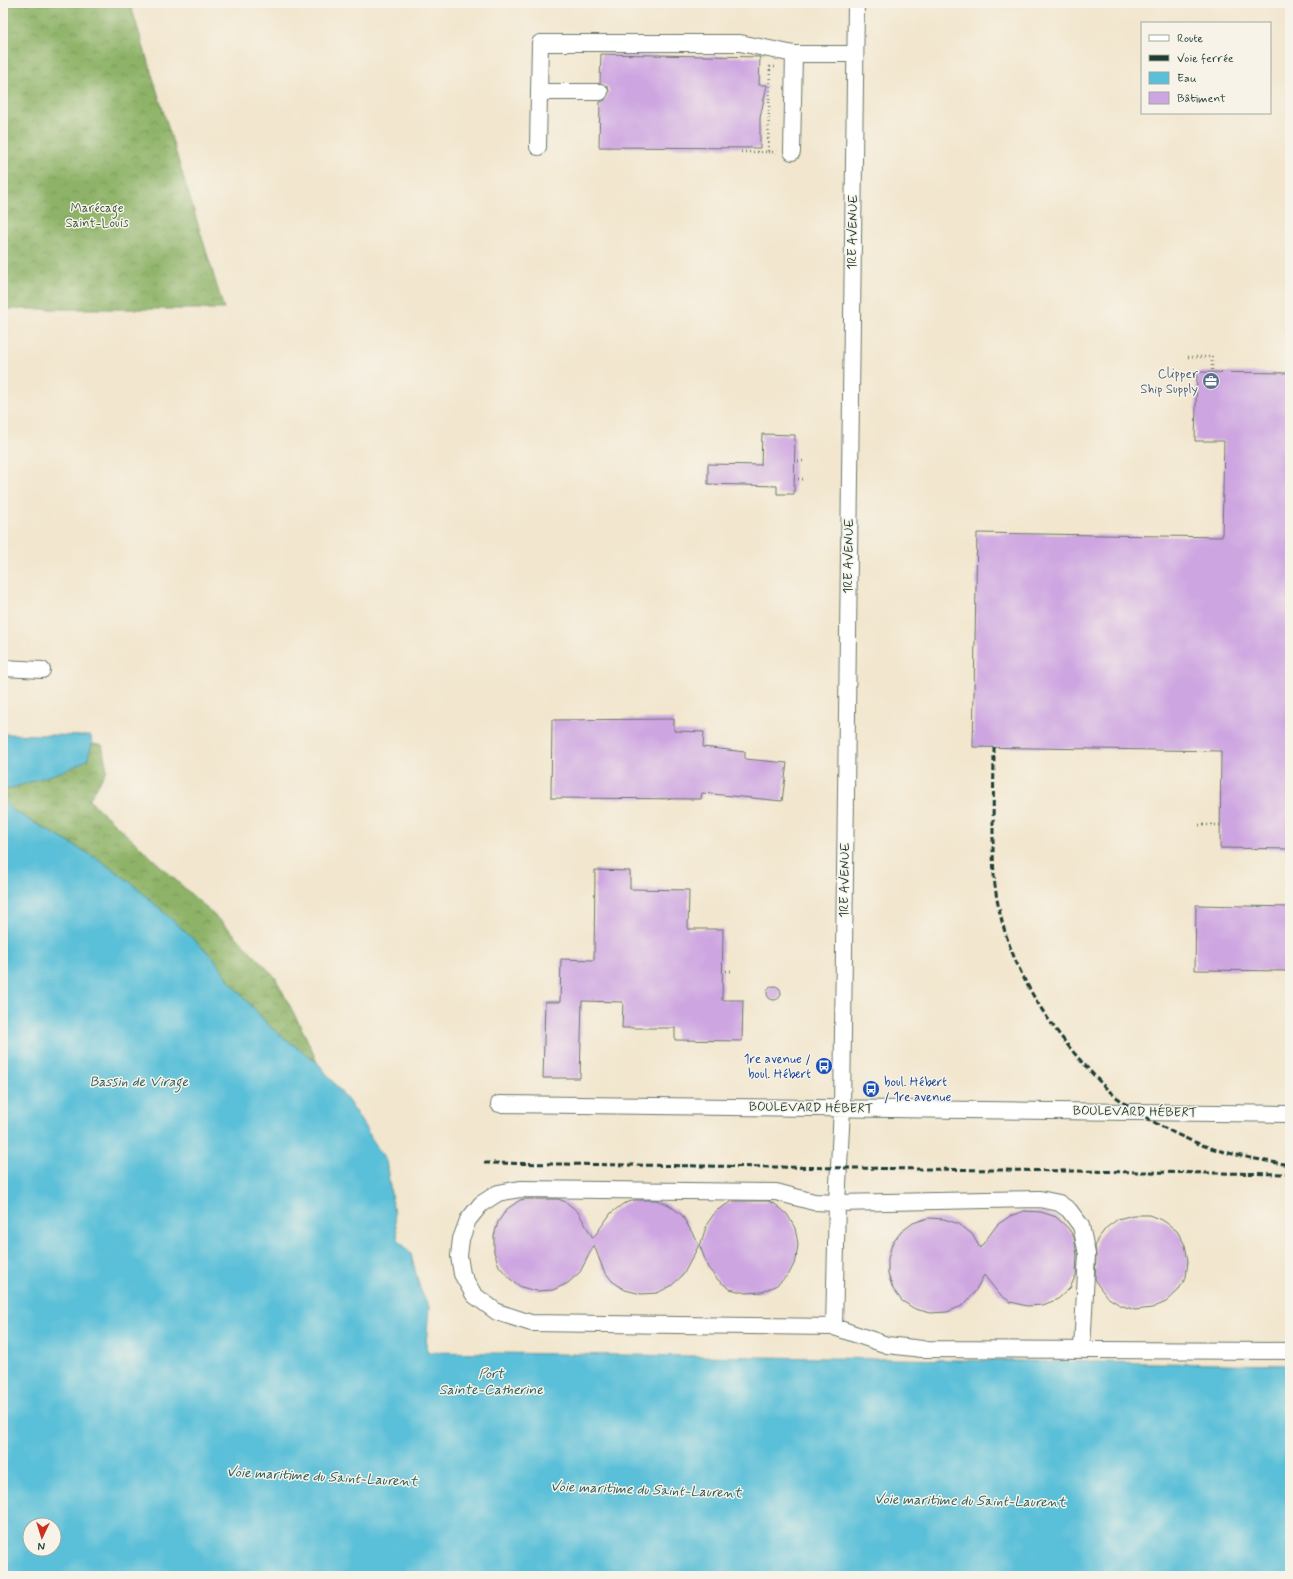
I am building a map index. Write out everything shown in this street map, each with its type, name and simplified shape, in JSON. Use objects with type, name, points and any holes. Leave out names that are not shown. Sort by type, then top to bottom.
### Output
[{"type":"street","name":"1RE AVENUE","points":[[834,1327],[837,1203],[842,1109],[856,3]]},
{"type":"street","points":[[538,147],[540,43],[740,43],[794,54],[855,54]]},
{"type":"street","points":[[792,152],[794,54]]},
{"type":"street","points":[[539,92],[600,92]]},
{"type":"street","points":[[3,668],[42,670]]},
{"type":"street","name":"BOULEVARD HÉBERT","points":[[499,1104],[1290,1114]]},
{"type":"street","points":[[1082,1349],[1087,1254],[1080,1226],[1069,1210],[1059,1203],[1040,1200],[837,1203],[814,1202],[776,1192],[520,1189],[498,1193],[481,1204],[468,1220],[461,1239],[459,1256],[462,1274],[474,1296],[497,1312],[531,1322],[834,1327],[887,1345],[922,1349],[1290,1351]]},
{"type":"path","points":[[741,152],[768,152],[768,88],[770,67],[777,67]]},
{"type":"path","points":[[1188,357],[1212,358],[1212,372]]},
{"type":"path","points":[[794,461],[806,461]]},
{"type":"path","points":[[794,479],[805,479]]},
{"type":"path","points":[[1199,825],[1220,825]]},
{"type":"path","points":[[722,971],[732,971]]},
{"type":"green space","name":"Marécage Saint-Louis","points":[[3,3],[130,3],[224,309],[3,309]]},
{"type":"green space","points":[[92,744],[102,745],[107,770],[89,800],[230,930],[275,977],[306,1037],[317,1062],[271,1028],[231,983],[214,958],[133,884],[98,859],[12,810],[5,803],[3,791],[87,760]]},
{"type":"water","points":[[3,734],[91,736],[92,744],[87,760],[66,770],[3,791]]},
{"type":"water","points":[[3,793],[5,803],[12,810],[98,859],[133,884],[214,958],[231,983],[271,1028],[317,1062],[349,1102],[386,1161],[398,1239],[411,1254],[420,1289],[429,1307],[426,1346],[428,1352],[1290,1365],[1290,1576],[3,1575]]},
{"type":"building","points":[[601,54],[760,57],[759,85],[767,85],[760,118],[760,148],[599,147],[600,102],[605,100],[609,92],[608,87],[600,83]]},
{"type":"building","points":[[1197,372],[1290,373],[1290,849],[1220,848],[1221,751],[973,747],[977,533],[1222,537],[1224,441],[1195,441]]},
{"type":"building","points":[[762,434],[795,435],[794,494],[777,494],[777,486],[708,484],[708,464],[761,465]]},
{"type":"building","points":[[674,719],[674,731],[704,732],[703,747],[745,752],[745,759],[787,763],[782,801],[702,793],[701,799],[551,798],[552,720]]},
{"type":"building","points":[[595,870],[630,871],[630,889],[689,890],[688,929],[723,929],[722,1000],[743,1000],[742,1041],[675,1040],[675,1028],[622,1028],[623,1002],[582,1001],[580,1078],[543,1078],[545,1002],[560,1002],[561,959],[594,960]]},
{"type":"building","points":[[1196,905],[1290,907],[1290,971],[1195,970]]},
{"type":"building","points":[[774,986],[779,988],[781,993],[779,998],[774,1000],[769,998],[767,993],[769,988]]},
{"type":"building","points":[[558,1199],[566,1202],[578,1212],[593,1238],[611,1213],[623,1204],[635,1200],[656,1200],[669,1205],[682,1215],[699,1245],[683,1275],[671,1286],[657,1293],[641,1294],[625,1290],[612,1281],[603,1269],[594,1245],[580,1272],[568,1283],[553,1290],[537,1291],[521,1287],[509,1278],[499,1266],[494,1252],[494,1236],[498,1222],[507,1209],[520,1200]]},
{"type":"building","points":[[733,1201],[768,1201],[775,1204],[787,1214],[795,1228],[798,1244],[796,1260],[789,1274],[777,1285],[762,1292],[746,1293],[730,1289],[718,1280],[708,1268],[700,1246],[707,1224],[716,1211]]},
{"type":"building","points":[[1024,1211],[1041,1212],[1056,1217],[1068,1228],[1074,1237],[1077,1255],[1076,1275],[1070,1288],[1058,1299],[1043,1305],[1027,1306],[1011,1302],[999,1294],[984,1275],[973,1295],[962,1306],[947,1312],[931,1313],[915,1309],[902,1301],[893,1289],[888,1274],[888,1259],[892,1244],[901,1232],[913,1223],[928,1218],[944,1219],[959,1224],[972,1234],[980,1248],[997,1225],[1010,1216]]},
{"type":"building","points":[[1133,1215],[1149,1215],[1164,1221],[1177,1231],[1185,1245],[1188,1261],[1186,1277],[1178,1291],[1166,1302],[1152,1308],[1135,1310],[1120,1305],[1107,1297],[1098,1285],[1095,1278],[1095,1247],[1097,1240],[1106,1228],[1118,1219]]},
{"type":"railway","points":[[994,747],[993,858],[997,899],[1002,922],[1018,965],[1028,986],[1052,1025],[1081,1061],[1104,1086],[1119,1099],[1159,1125],[1180,1136],[1213,1149],[1245,1157],[1290,1165]]},
{"type":"railway","points":[[484,1163],[1290,1174]]},
{"type":"place","name":"Clipper Ship Supply","points":[[1211,381]]},
{"type":"place","name":"1re avenue / boul. Hébert","points":[[824,1066]]},
{"type":"place","name":"boul. Hébert / 1re avenue","points":[[871,1089]]},
{"type":"water label","name":"Bassin de Virage","points":[[139,1082]]},
{"type":"water label","name":"Port Sainte-Catherine","points":[[491,1382]]},
{"type":"water label","name":"Voie maritime du Saint-Laurent","points":[[322,1477]]},
{"type":"water label","name":"Voie maritime du Saint-Laurent","points":[[646,1490]]},
{"type":"water label","name":"Voie maritime du Saint-Laurent","points":[[970,1501]]}]
